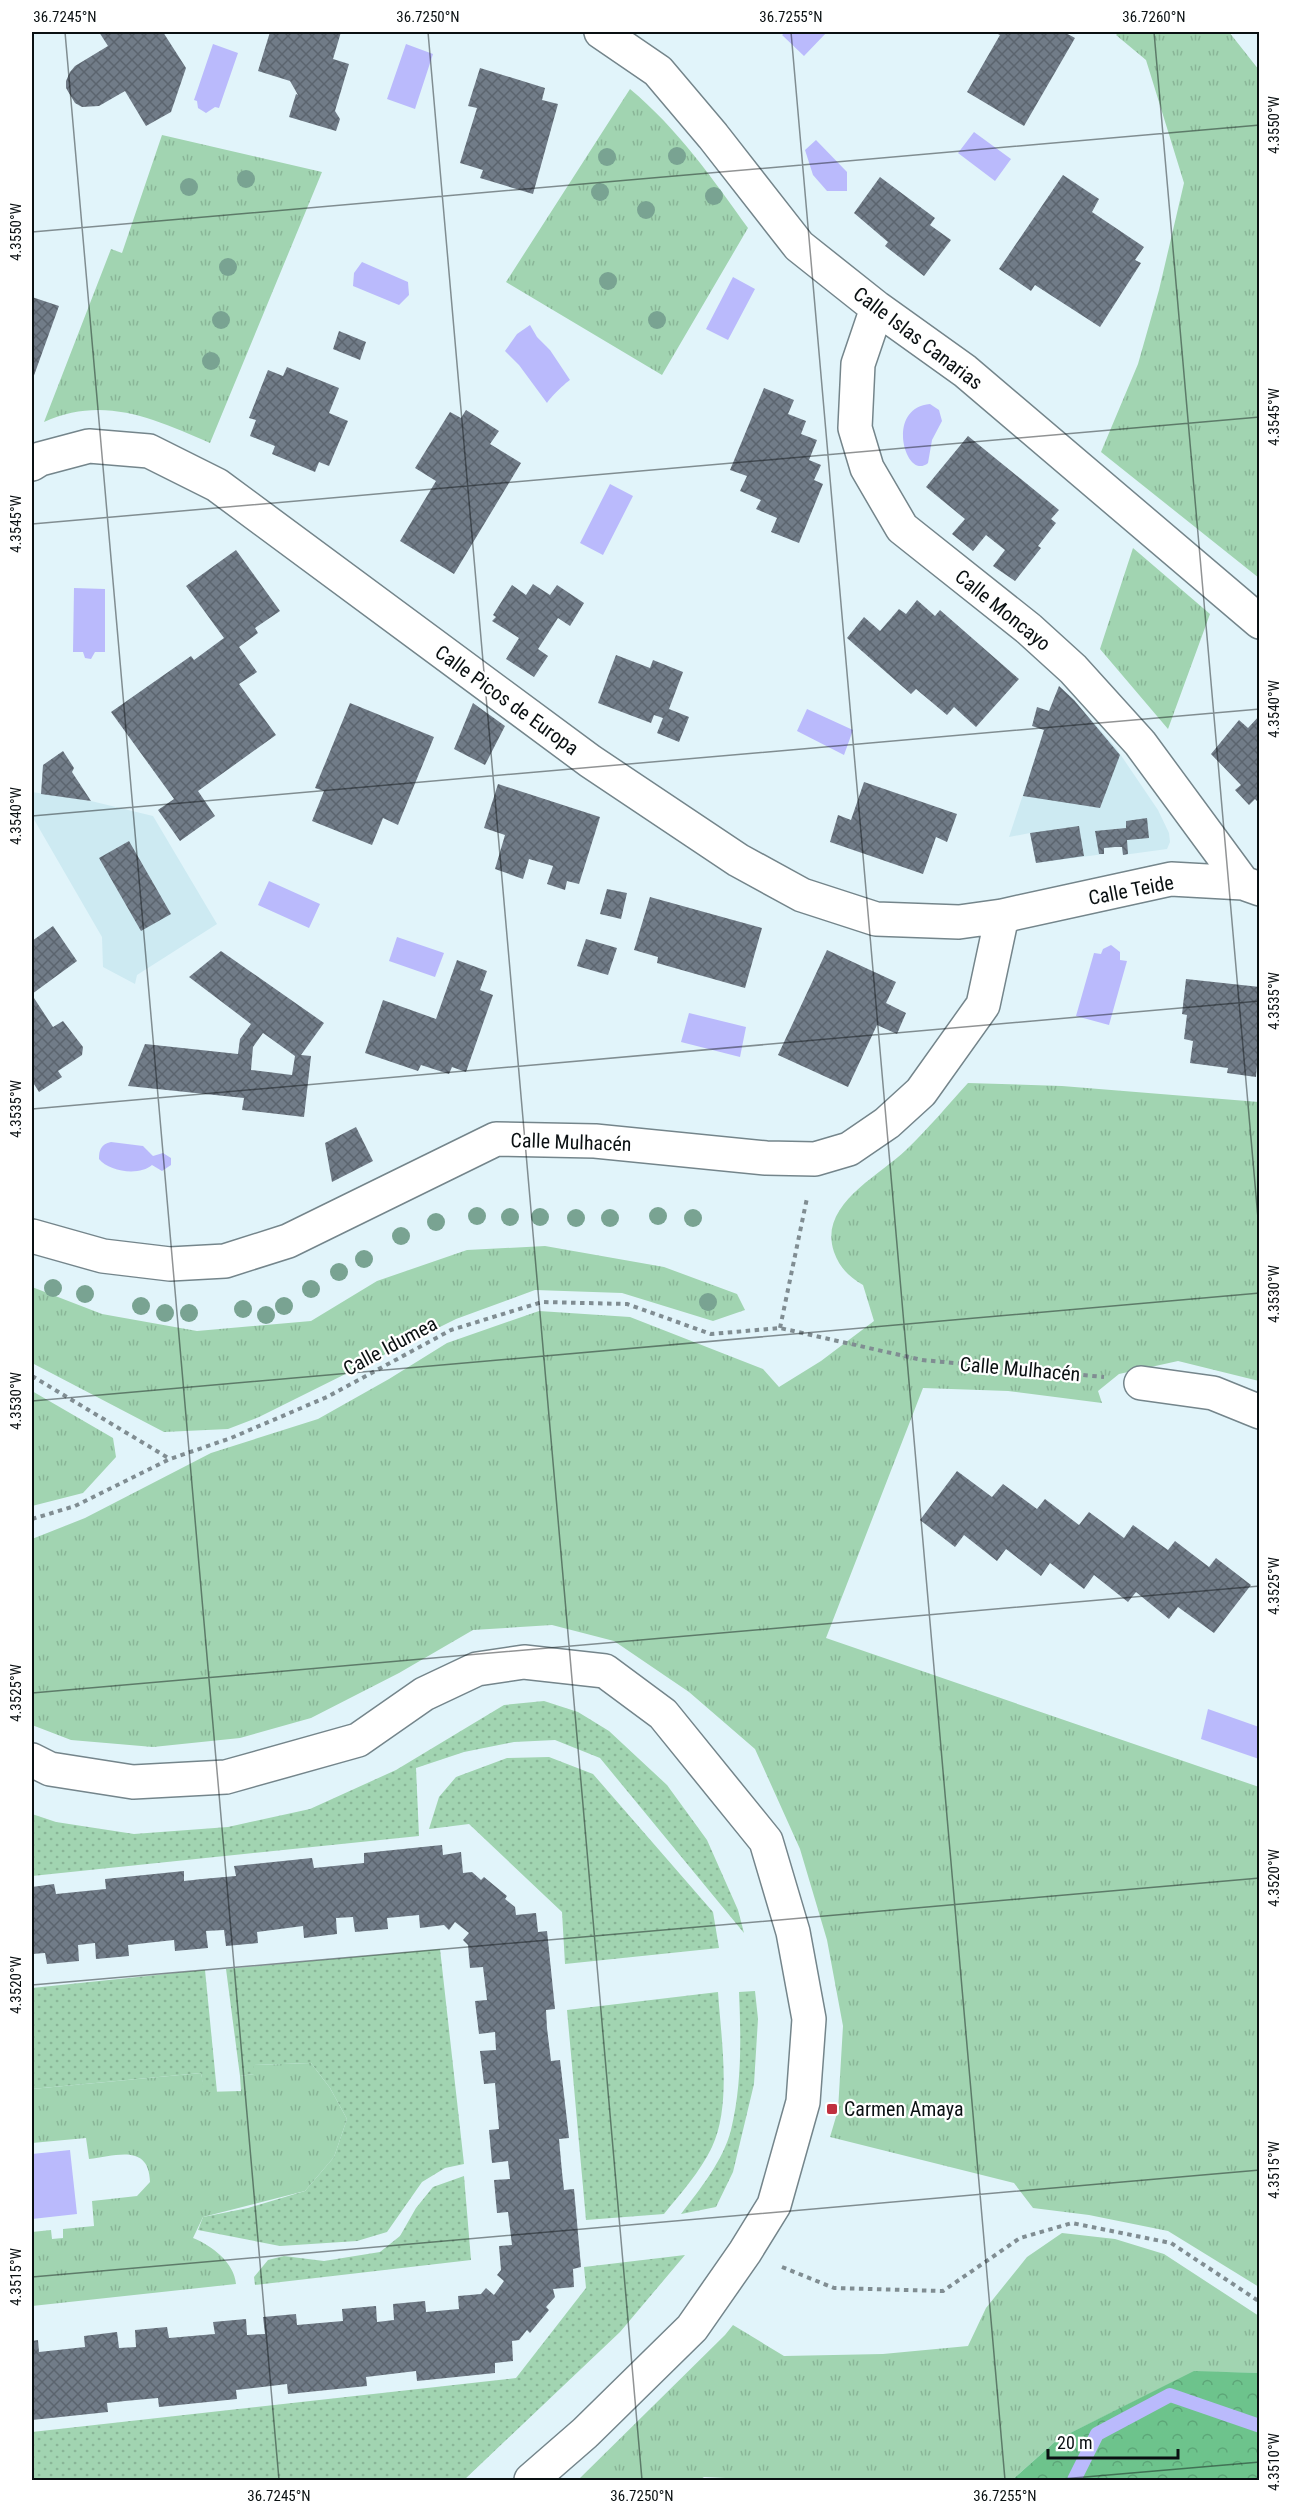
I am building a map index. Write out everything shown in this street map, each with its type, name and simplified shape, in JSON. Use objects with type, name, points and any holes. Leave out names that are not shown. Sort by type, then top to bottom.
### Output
[{"type":"street","name":"Calle Islas Canarias","points":[[601,32],[658,71],[713,136],[799,246],[877,308],[965,371],[1260,622]]},
{"type":"street","name":"Calle Moncayo","points":[[877,308],[858,364],[855,428],[867,468],[902,528],[1029,629],[1073,669],[1140,743],[1251,886]]},
{"type":"street","name":"Calle Picos de Europa","points":[[32,464],[40,459],[89,446],[149,451],[217,485],[590,761],[738,860],[802,895],[876,919],[959,922],[1002,916]]},
{"type":"street","name":"Calle Teide","points":[[1002,916],[1171,879],[1251,886]]},
{"type":"street","name":"Calle Mulhacén","points":[[32,1236],[103,1256],[170,1264],[225,1261],[288,1241],[496,1139],[595,1141],[766,1158],[815,1159],[849,1149],[887,1123],[921,1092],[983,1005],[1002,916]]},
{"type":"street","points":[[1141,1383],[1213,1393],[1260,1412]]},
{"type":"street","points":[[32,1760],[50,1769],[133,1782],[226,1777],[358,1740],[424,1694],[477,1669],[524,1662],[605,1671],[663,1714],[766,1841],[793,1932],[809,2019],[803,2102],[774,2205],[746,2252],[692,2328],[585,2433],[531,2481]]},
{"type":"path","points":[[780,1328],[815,1159]]},
{"type":"path","name":"Calle Idumea","points":[[32,1520],[94,1498],[170,1459],[231,1438],[327,1397],[451,1330],[542,1302],[627,1304],[711,1334],[780,1328]]},
{"type":"path","name":"Calle Mulhacén","points":[[780,1328],[922,1360],[1103,1377],[1141,1383]]},
{"type":"path","points":[[32,1376],[170,1459]]},
{"type":"path","points":[[746,2252],[834,2288],[944,2291],[1020,2238],[1072,2223],[1171,2243],[1260,2301]]},
{"type":"shaded area","points":[[1059,686],[1116,748],[1158,810],[1169,833],[1170,842],[1167,849],[1123,855],[1122,847],[1104,848],[1104,854],[1036,863],[1030,833],[1009,837]]},
{"type":"shaded area","points":[[32,792],[91,801],[153,816],[217,924],[137,975],[135,984],[103,967],[102,937],[32,816]]},
{"type":"green space","points":[[1119,32],[1229,32],[1259,70],[1259,578],[1101,452],[1138,364],[1159,290],[1184,183],[1146,60],[1116,35]]},
{"type":"green space","points":[[630,89],[679,137],[748,228],[662,375],[506,282]]},
{"type":"green space","points":[[162,135],[322,172],[210,443],[149,419],[108,410],[66,414],[44,422],[111,249],[122,253]]},
{"type":"green space","points":[[1133,548],[1210,614],[1168,729],[1100,649]]},
{"type":"green space","points":[[968,1083],[1062,1086],[1259,1102],[1259,1381],[1178,1361],[1119,1374],[1098,1391],[1102,1403],[1008,1391],[923,1388],[826,1638],[1259,1787],[1259,2287],[1168,2231],[1089,2215],[1033,2208],[1014,2183],[830,2137],[838,2110],[843,2026],[827,1940],[800,1849],[755,1749],[689,1692],[614,1641],[552,1625],[473,1630],[399,1673],[311,1718],[240,1738],[153,1747],[71,1740],[32,1725],[32,1539],[85,1518],[211,1453],[318,1419],[447,1343],[539,1311],[630,1317],[763,1369],[779,1387],[821,1361],[874,1321],[863,1285],[845,1271],[834,1252],[831,1235],[835,1220],[842,1206],[906,1150]]},
{"type":"green space","points":[[545,1246],[664,1267],[737,1294],[745,1310],[713,1321],[622,1293],[535,1290],[456,1319],[259,1417],[228,1429],[164,1432],[32,1363],[32,1287],[102,1314],[197,1331],[311,1321],[377,1281],[467,1250]]},
{"type":"green space","points":[[32,1391],[113,1438],[116,1457],[83,1493],[32,1506]]},
{"type":"green space","points":[[544,1701],[578,1712],[609,1731],[667,1785],[707,1840],[738,1910],[744,1933],[600,1758],[555,1740],[514,1742],[464,1752],[416,1768],[419,1836],[32,1876],[32,1814],[56,1822],[134,1834],[228,1827],[310,1809],[396,1770],[504,1705]]},
{"type":"green space","points":[[549,1757],[593,1774],[713,1912],[719,1948],[565,1964],[562,1912],[469,1824],[429,1829],[439,1797],[456,1777],[507,1758]]},
{"type":"green space","points":[[440,1949],[464,2164],[445,2168],[422,2182],[387,2232],[357,2241],[280,2246],[198,2230],[203,2217],[248,2208],[305,2191],[334,2157],[347,2119],[330,2088],[311,2063],[254,2065],[254,2074],[240,2076],[226,1969]]},
{"type":"green space","points":[[205,1970],[217,2092],[204,2092],[201,2073],[32,2089],[32,1988]]},
{"type":"green space","points":[[755,1991],[758,2019],[754,2084],[733,2172],[716,2207],[681,2214],[710,2174],[731,2130],[739,2079],[739,1992]]},
{"type":"green space","points":[[718,1992],[724,2071],[722,2112],[712,2147],[702,2165],[664,2214],[586,2220],[567,2010]]},
{"type":"green space","points":[[311,2063],[330,2088],[347,2119],[334,2157],[305,2191],[203,2217],[193,2238],[207,2245],[227,2262],[236,2284],[32,2306],[32,2232],[51,2230],[52,2239],[63,2238],[63,2229],[94,2226],[92,2201],[137,2196],[150,2182],[144,2162],[137,2157],[120,2155],[89,2159],[86,2138],[32,2143],[32,2089],[201,2073],[205,2092],[241,2091],[240,2076],[254,2074],[254,2065]]},
{"type":"green space","points":[[464,2176],[471,2260],[255,2285],[254,2277],[268,2260],[284,2256],[324,2261],[380,2252],[400,2236],[416,2208],[433,2187]]},
{"type":"green space","points":[[1062,2233],[1115,2239],[1164,2254],[1259,2316],[1259,2373],[1194,2372],[1058,2439],[1012,2480],[768,2480],[704,2477],[699,2480],[578,2480],[733,2325],[784,2356],[883,2354],[968,2346],[986,2308],[1027,2257]]},
{"type":"green space","points":[[685,2255],[620,2332],[464,2480],[32,2480],[32,2432],[516,2378],[586,2288],[584,2267]]},
{"type":"green space","points":[[1194,2371],[1259,2373],[1259,2480],[1012,2480],[1058,2439]]},
{"type":"water","points":[[786,32],[827,32],[804,56],[782,35]]},
{"type":"water","points":[[213,44],[238,53],[219,108],[215,107],[206,113],[198,108],[197,101],[194,100]]},
{"type":"water","points":[[406,44],[433,54],[415,109],[387,99]]},
{"type":"water","points":[[974,132],[1011,159],[995,181],[958,153]]},
{"type":"water","points":[[816,140],[847,172],[847,191],[827,191],[813,175],[805,150]]},
{"type":"water","points":[[362,262],[408,282],[409,295],[399,305],[353,286],[354,273]]},
{"type":"water","points":[[733,277],[755,289],[728,340],[706,329]]},
{"type":"water","points":[[530,325],[570,380],[547,403],[519,365],[505,351],[517,334]]},
{"type":"water","points":[[930,404],[939,410],[942,421],[932,440],[928,463],[920,466],[913,462],[907,454],[903,442],[903,429],[907,418],[916,408]]},
{"type":"water","points":[[610,484],[633,496],[603,555],[580,543]]},
{"type":"water","points":[[74,588],[105,589],[105,652],[95,652],[91,659],[85,658],[83,652],[73,652]]},
{"type":"water","points":[[807,709],[853,730],[844,755],[797,731]]},
{"type":"water","points":[[269,881],[320,904],[309,928],[258,905]]},
{"type":"water","points":[[397,937],[444,953],[435,977],[389,961]]},
{"type":"water","points":[[1111,945],[1120,952],[1120,960],[1127,961],[1109,1025],[1076,1016],[1094,953],[1101,954],[1103,949]]},
{"type":"water","points":[[689,1013],[746,1027],[740,1057],[681,1042]]},
{"type":"water","points":[[111,1142],[143,1146],[153,1156],[163,1153],[171,1158],[171,1165],[162,1171],[152,1165],[140,1171],[117,1170],[99,1159],[100,1150]]},
{"type":"water","points":[[1208,1709],[1259,1727],[1259,1759],[1201,1739]]},
{"type":"water","points":[[70,2150],[77,2214],[32,2219],[32,2154]]},
{"type":"building","points":[[99,32],[163,32],[186,68],[171,112],[146,126],[125,91],[99,106],[82,107],[75,103],[66,88],[66,81],[75,66],[108,46]]},
{"type":"building","points":[[270,32],[341,32],[333,59],[349,64],[335,111],[340,119],[336,131],[289,117],[296,94],[298,95],[290,81],[258,71]]},
{"type":"building","points":[[994,32],[1064,32],[1075,38],[1024,126],[967,92],[1000,35]]},
{"type":"building","points":[[480,68],[545,88],[542,100],[558,104],[533,194],[480,178],[483,170],[460,163],[477,108],[468,106]]},
{"type":"building","points":[[1063,175],[1099,199],[1092,212],[1144,247],[1135,260],[1141,263],[1100,327],[1035,285],[1031,291],[999,269]]},
{"type":"building","points":[[880,177],[935,218],[930,225],[951,240],[924,276],[885,246],[888,242],[854,213]]},
{"type":"building","points":[[32,297],[59,306],[32,381]]},
{"type":"building","points":[[339,331],[366,342],[360,360],[333,349]]},
{"type":"building","points":[[287,367],[339,388],[329,413],[348,421],[329,466],[319,462],[315,472],[272,454],[275,446],[250,436],[256,420],[249,418],[268,370],[283,376]]},
{"type":"building","points":[[764,388],[794,400],[788,414],[806,421],[801,434],[817,440],[809,460],[821,465],[814,480],[823,484],[799,543],[771,532],[777,518],[756,509],[761,500],[740,491],[747,476],[730,470]]},
{"type":"building","points":[[466,410],[499,431],[490,444],[521,463],[454,574],[400,541],[436,481],[415,468],[450,412],[461,418]]},
{"type":"building","points":[[968,436],[1059,510],[1051,519],[1056,523],[1038,546],[1041,548],[1015,581],[993,566],[1005,550],[986,535],[973,551],[952,534],[965,519],[926,487]]},
{"type":"building","points":[[236,550],[280,611],[255,628],[258,633],[239,647],[257,672],[239,684],[276,735],[198,791],[215,816],[180,841],[158,810],[174,799],[111,712],[191,656],[194,660],[224,638],[186,586]]},
{"type":"building","points":[[533,584],[550,595],[557,585],[584,603],[570,626],[558,618],[538,649],[548,656],[534,677],[506,659],[519,638],[492,621],[496,617],[493,615],[512,585],[526,595]]},
{"type":"building","points":[[917,600],[935,616],[940,610],[1019,679],[976,727],[954,707],[947,715],[916,689],[911,694],[847,638],[864,617],[880,631],[899,609],[906,614]]},
{"type":"building","points":[[616,655],[650,668],[653,660],[683,672],[669,709],[689,717],[679,742],[657,733],[663,718],[654,715],[651,723],[598,703]]},
{"type":"building","points":[[1059,686],[1074,700],[1120,755],[1100,808],[1023,796],[1044,730],[1032,726],[1037,707],[1049,711]]},
{"type":"building","points":[[350,703],[434,737],[398,825],[383,818],[372,845],[312,821],[324,791],[315,788]]},
{"type":"building","points":[[473,703],[505,726],[485,765],[454,749]]},
{"type":"building","points":[[1260,715],[1260,804],[1255,799],[1249,805],[1235,790],[1241,785],[1211,754],[1239,720],[1248,728]]},
{"type":"building","points":[[63,751],[74,768],[72,772],[91,801],[41,794],[43,765]]},
{"type":"building","points":[[864,782],[957,814],[947,842],[936,837],[923,874],[830,842],[838,815],[851,820]]},
{"type":"building","points":[[498,784],[600,817],[579,884],[567,881],[565,890],[547,884],[553,866],[529,859],[523,879],[495,869],[505,835],[484,828]]},
{"type":"building","points":[[1147,818],[1149,838],[1127,840],[1128,854],[1123,855],[1122,847],[1115,847],[1104,848],[1104,854],[1099,854],[1095,831],[1126,828],[1126,821]]},
{"type":"building","points":[[1079,826],[1084,856],[1036,863],[1030,833]]},
{"type":"building","points":[[129,841],[171,914],[141,931],[99,858]]},
{"type":"building","points":[[607,889],[627,893],[621,919],[600,914]]},
{"type":"building","points":[[650,897],[762,928],[745,988],[657,963],[658,957],[634,950]]},
{"type":"building","points":[[53,926],[77,961],[32,994],[32,941]]},
{"type":"building","points":[[586,939],[617,948],[608,975],[577,966]]},
{"type":"building","points":[[827,950],[896,982],[886,1003],[906,1013],[897,1034],[877,1025],[848,1087],[778,1055]]},
{"type":"building","points":[[221,951],[324,1023],[301,1055],[311,1056],[304,1117],[242,1110],[244,1098],[128,1086],[145,1044],[238,1054],[240,1039],[251,1024],[189,977]],"holes":[[[263,1033],[295,1056],[292,1075],[251,1070],[253,1047]]]},
{"type":"building","points":[[457,960],[487,971],[480,990],[493,995],[466,1072],[452,1067],[449,1074],[421,1065],[418,1071],[365,1053],[383,1000],[436,1019]]},
{"type":"building","points":[[1186,979],[1260,987],[1260,1066],[1257,1066],[1256,1077],[1227,1073],[1228,1068],[1190,1063],[1193,1041],[1184,1039],[1187,1015],[1182,1014]]},
{"type":"building","points":[[32,995],[53,1027],[63,1021],[83,1047],[82,1055],[58,1071],[62,1077],[39,1092],[32,1081]]},
{"type":"building","points":[[356,1127],[373,1161],[332,1182],[325,1143]]},
{"type":"building","points":[[957,1471],[992,1497],[1003,1484],[1037,1509],[1045,1499],[1079,1525],[1089,1512],[1124,1538],[1133,1525],[1168,1550],[1175,1541],[1209,1567],[1216,1558],[1251,1585],[1214,1633],[1178,1607],[1169,1619],[1136,1592],[1128,1602],[1094,1575],[1084,1589],[1050,1563],[1041,1576],[1006,1549],[997,1561],[964,1535],[955,1547],[920,1520]]},
{"type":"building","points":[[442,1845],[443,1855],[461,1852],[463,1873],[472,1872],[481,1880],[484,1877],[507,1896],[505,1899],[515,1907],[516,1915],[536,1913],[538,1932],[547,1931],[555,2009],[546,2010],[547,2028],[551,2061],[560,2060],[569,2138],[559,2139],[562,2172],[564,2190],[574,2189],[581,2267],[573,2269],[574,2287],[553,2289],[555,2297],[546,2307],[549,2310],[530,2333],[527,2330],[519,2340],[512,2341],[513,2361],[495,2363],[495,2373],[417,2381],[416,2371],[366,2377],[367,2386],[288,2394],[287,2384],[236,2390],[237,2399],[159,2407],[158,2398],[125,2401],[107,2403],[108,2412],[32,2420],[32,2341],[38,2340],[39,2352],[85,2347],[84,2336],[117,2332],[119,2348],[136,2347],[135,2330],[167,2327],[169,2338],[215,2334],[213,2322],[246,2319],[247,2335],[265,2334],[263,2317],[296,2314],[297,2325],[343,2321],[342,2309],[376,2306],[377,2322],[394,2320],[393,2304],[425,2301],[426,2312],[459,2309],[458,2296],[481,2294],[486,2288],[494,2295],[504,2281],[497,2275],[501,2270],[499,2246],[512,2245],[508,2212],[497,2213],[494,2180],[510,2179],[508,2161],[492,2163],[489,2130],[499,2129],[495,2083],[484,2084],[480,2051],[496,2050],[495,2032],[479,2034],[475,2001],[487,2000],[483,1967],[470,1968],[468,1945],[463,1940],[469,1933],[455,1922],[449,1930],[444,1925],[420,1928],[419,1915],[387,1918],[388,1929],[355,1932],[353,1917],[336,1918],[337,1934],[304,1938],[303,1926],[257,1932],[258,1943],[226,1946],[224,1930],[206,1931],[208,1948],[175,1951],[174,1940],[128,1945],[129,1956],[96,1959],[95,1943],[78,1945],[79,1961],[47,1964],[45,1953],[32,1954],[32,1887],[54,1884],[56,1894],[106,1889],[105,1879],[184,1871],[184,1881],[236,1876],[234,1866],[312,1858],[314,1868],[364,1863],[364,1853]]},
{"type":"waterway","points":[[1074,2480],[1097,2434],[1170,2395],[1260,2426]]},
{"type":"place","name":"Carmen Amaya","points":[[832,2109]]}]
